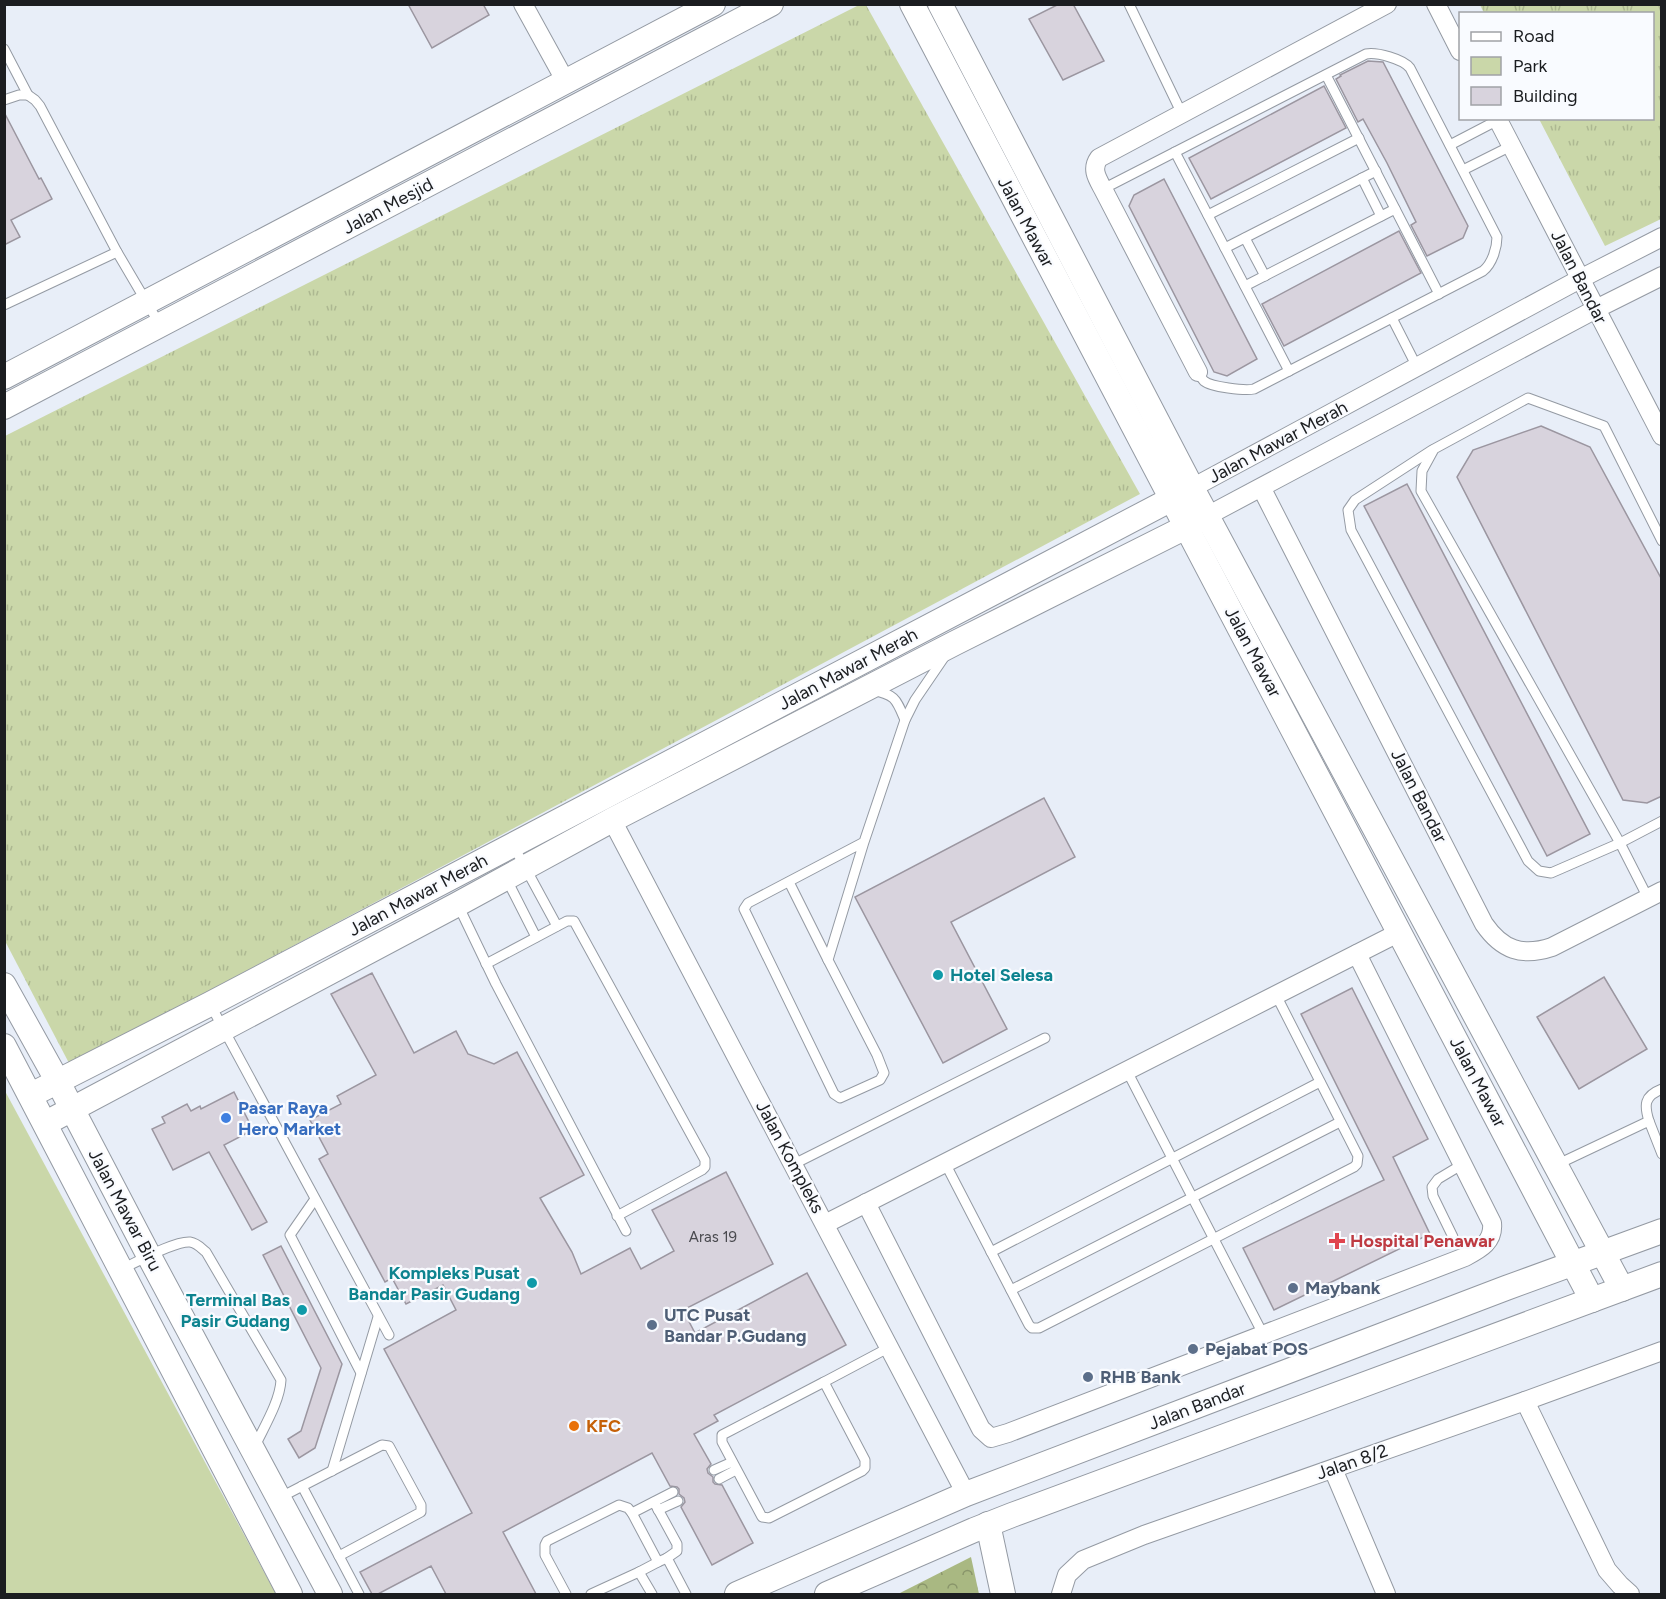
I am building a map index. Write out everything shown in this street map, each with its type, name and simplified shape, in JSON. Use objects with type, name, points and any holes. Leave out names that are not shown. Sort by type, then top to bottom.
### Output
[{"type":"street","points":[[523,4],[566,82]]},
{"type":"street","name":"Jalan Mesjid","points":[[4,377],[713,4]]},
{"type":"street","name":"Jalan Mesjid","points":[[4,406],[771,4]]},
{"type":"street","points":[[1198,372],[1102,189],[1094,169],[1095,164],[1099,158],[1387,4]]},
{"type":"street","points":[[1436,4],[1459,47]]},
{"type":"street","name":"Jalan Mawar","points":[[943,8],[1400,932],[1592,1300]]},
{"type":"street","name":"Jalan Mawar","points":[[910,9],[1182,493]]},
{"type":"street","name":"Jalan Bandar","points":[[1498,120],[1662,436]]},
{"type":"street","name":"Jalan Mawar Merah","points":[[46,1124],[458,904],[507,863],[1182,493],[1662,237]]},
{"type":"street","name":"Jalan Mawar Merah","points":[[31,1095],[210,1004],[507,863],[612,820],[955,643],[1262,489],[1596,309],[1662,276]]},
{"type":"street","name":"Jalan Bandar","points":[[1262,489],[1491,935],[1501,944],[1513,950],[1539,951],[1552,947],[1655,895]]},
{"type":"street","name":"Jalan Mawar","points":[[1197,522],[1556,1165],[1622,1288]]},
{"type":"street","name":"Jalan Kompleks","points":[[612,820],[966,1494]]},
{"type":"street","points":[[825,1224],[1400,932]]},
{"type":"street","points":[[866,1203],[981,1429],[991,1438],[1465,1257],[1484,1245],[1490,1238],[1493,1230],[1492,1223],[1357,954]]},
{"type":"street","name":"Jalan Mawar Biru","points":[[4,985],[73,1110],[330,1594]]},
{"type":"street","name":"Jalan Mawar Biru","points":[[4,1046],[290,1594]]},
{"type":"street","name":"Jalan Bandar","points":[[737,1594],[966,1494],[1506,1288],[1662,1231]]},
{"type":"street","name":"Jalan Bandar","points":[[827,1594],[988,1524],[1662,1274]]},
{"type":"street","name":"Jalan 8/2","points":[[1061,1594],[1066,1575],[1083,1560],[1144,1535],[1662,1351]]},
{"type":"street","points":[[1525,1401],[1607,1570],[1630,1594]]},
{"type":"street","points":[[1333,1469],[1386,1594]]},
{"type":"street","points":[[988,1524],[1003,1594]]},
{"type":"lane","points":[[1129,4],[1182,114]]},
{"type":"lane","points":[[4,49],[28,95]]},
{"type":"lane","points":[[1102,189],[1369,53],[1405,63],[1410,68],[1496,234],[1498,241],[1489,265],[1486,269],[1439,294],[1254,389],[1246,390],[1210,384],[1203,380],[1198,372]]},
{"type":"lane","points":[[1326,75],[1439,294]]},
{"type":"lane","points":[[4,100],[19,95],[28,95],[40,106],[117,252],[160,325]]},
{"type":"lane","points":[[1450,145],[1495,120]]},
{"type":"lane","points":[[1208,215],[1359,138]]},
{"type":"lane","points":[[1463,170],[1511,146]]},
{"type":"lane","points":[[1175,152],[1289,371]]},
{"type":"lane","points":[[1225,248],[1376,171]]},
{"type":"lane","points":[[1362,178],[1381,216]]},
{"type":"lane","points":[[1245,286],[1395,209]]},
{"type":"lane","points":[[1245,238],[1265,276]]},
{"type":"lane","points":[[4,305],[117,252]]},
{"type":"lane","points":[[1392,318],[1417,367]]},
{"type":"lane","points":[[1662,541],[1604,426],[1528,398],[1434,449],[1354,500],[1348,510],[1351,530],[1528,861],[1539,871],[1551,873],[1620,843],[1662,821]]},
{"type":"lane","points":[[1434,449],[1422,471],[1421,491],[1620,843],[1655,895]]},
{"type":"lane","points":[[828,960],[905,720],[926,682],[955,643]]},
{"type":"lane","points":[[867,689],[893,697],[905,720]]},
{"type":"lane","points":[[789,882],[884,1073],[880,1080],[840,1098],[834,1094],[744,909],[748,903],[864,842]]},
{"type":"lane","points":[[507,863],[557,926]]},
{"type":"lane","points":[[507,863],[536,937]]},
{"type":"lane","points":[[458,904],[486,964],[626,1231]]},
{"type":"lane","points":[[486,964],[570,920],[577,924],[705,1160],[705,1167],[702,1170],[617,1215]]},
{"type":"lane","points":[[945,1163],[1029,1325],[1036,1329],[1214,1239],[1354,1167],[1359,1160],[1276,995]]},
{"type":"lane","points":[[210,1004],[388,1335]]},
{"type":"lane","points":[[794,1164],[1045,1038]]},
{"type":"lane","points":[[1127,1071],[1263,1334]]},
{"type":"lane","points":[[991,1252],[1320,1082]]},
{"type":"lane","points":[[1662,1089],[1652,1094],[1646,1106],[1649,1121],[1662,1154]]},
{"type":"lane","points":[[1556,1165],[1649,1121]]},
{"type":"lane","points":[[1011,1290],[1340,1122]]},
{"type":"lane","points":[[1454,1237],[1433,1196],[1432,1187],[1438,1179],[1463,1164]]},
{"type":"lane","points":[[315,1199],[290,1235],[361,1373]]},
{"type":"lane","points":[[121,1270],[181,1243],[191,1242],[199,1245],[206,1252],[281,1380],[281,1388],[253,1451]]},
{"type":"lane","points":[[332,1471],[378,1317]]},
{"type":"lane","points":[[824,1382],[865,1460],[865,1468],[765,1519],[759,1514],[722,1443],[722,1435],[890,1347]]},
{"type":"lane","points":[[278,1498],[381,1446],[389,1446],[422,1509],[418,1515],[339,1556]]},
{"type":"lane","points":[[714,1470],[734,1466]]},
{"type":"lane","points":[[719,1479],[734,1466]]},
{"type":"lane","points":[[302,1486],[359,1594]]},
{"type":"lane","points":[[632,1513],[656,1506],[675,1496]]},
{"type":"lane","points":[[566,1594],[545,1555],[547,1541],[615,1506],[628,1508],[686,1594]]},
{"type":"lane","points":[[591,1594],[677,1551],[677,1544],[656,1506]]},
{"type":"lane","points":[[639,1572],[652,1594]]},
{"type":"green space","points":[[859,5],[866,5],[1140,494],[70,1065],[5,941],[5,436]]},
{"type":"green space","points":[[1480,5],[1661,5],[1661,219],[1605,246],[1540,120],[1654,120],[1654,12],[1484,12]]},
{"type":"green space","points":[[5,1091],[276,1594],[5,1594]]},
{"type":"green space","points":[[971,1557],[979,1594],[898,1594]]},
{"type":"building","points":[[408,4],[483,4],[489,15],[432,48]]},
{"type":"building","points":[[1059,4],[1073,4],[1104,61],[1063,80],[1029,19]]},
{"type":"building","points":[[1368,61],[1383,62],[1468,226],[1463,238],[1427,256],[1411,225],[1416,222],[1387,163],[1363,119],[1358,122],[1336,79]]},
{"type":"building","points":[[1324,86],[1346,128],[1211,199],[1189,158]]},
{"type":"building","points":[[4,112],[52,199],[11,220],[20,237],[4,245]]},
{"type":"building","points":[[1164,179],[1257,359],[1227,376],[1214,372],[1129,206],[1134,195]]},
{"type":"building","points":[[1399,231],[1421,273],[1284,346],[1262,304]]},
{"type":"building","points":[[1541,426],[1590,447],[1662,580],[1662,796],[1647,803],[1623,800],[1457,477],[1473,450]]},
{"type":"building","points":[[1407,484],[1590,834],[1547,856],[1364,506]]},
{"type":"building","name":"Hotel Selesa","points":[[1044,798],[1075,857],[951,922],[1007,1029],[943,1063],[855,897]]},
{"type":"building","name":"Kompleks Pusat Bandar Pasir Gudang","points":[[372,973],[414,1053],[456,1031],[468,1054],[494,1064],[517,1052],[584,1175],[540,1198],[572,1252],[581,1274],[630,1248],[641,1269],[674,1251],[652,1210],[726,1172],[773,1264],[683,1310],[695,1333],[807,1273],[846,1345],[714,1415],[718,1421],[694,1434],[711,1464],[707,1469],[708,1473],[713,1477],[715,1484],[722,1485],[753,1543],[712,1565],[681,1507],[685,1502],[684,1498],[679,1494],[677,1487],[670,1486],[652,1453],[503,1532],[536,1594],[446,1594],[431,1566],[378,1594],[372,1594],[360,1572],[472,1513],[384,1349],[456,1310],[443,1285],[406,1304],[392,1278],[385,1282],[319,1159],[328,1154],[310,1120],[341,1104],[337,1096],[376,1075],[331,994]]},
{"type":"building","points":[[1604,977],[1647,1049],[1579,1089],[1537,1017]]},
{"type":"building","points":[[1352,988],[1428,1139],[1393,1157],[1430,1234],[1274,1310],[1243,1248],[1384,1180],[1301,1014]]},
{"type":"building","points":[[234,1092],[253,1130],[224,1145],[267,1222],[252,1230],[209,1152],[173,1170],[152,1129],[165,1123],[162,1117],[187,1104],[191,1111],[200,1106],[201,1109]]},
{"type":"building","name":"Terminal Bas Pasir Gudang","points":[[281,1246],[342,1364],[315,1448],[299,1458],[288,1439],[301,1431],[321,1368],[263,1255]]},
{"type":"place","name":"Hotel Selesa","points":[[938,975]]},
{"type":"place","name":"Pasar Raya Hero Market","points":[[226,1118]]},
{"type":"place","name":"Hospital Penawar","points":[[1337,1241]]},
{"type":"place","name":"Kompleks Pusat Bandar Pasir Gudang","points":[[532,1283]]},
{"type":"place","name":"Maybank","points":[[1293,1288]]},
{"type":"place","name":"Terminal Bas Pasir Gudang","points":[[302,1310]]},
{"type":"place","name":"UTC Pusat Bandar P.Gudang","points":[[652,1325]]},
{"type":"place","name":"Pejabat POS","points":[[1193,1349]]},
{"type":"place","name":"RHB Bank","points":[[1088,1377]]},
{"type":"place","name":"KFC","points":[[574,1426]]}]
